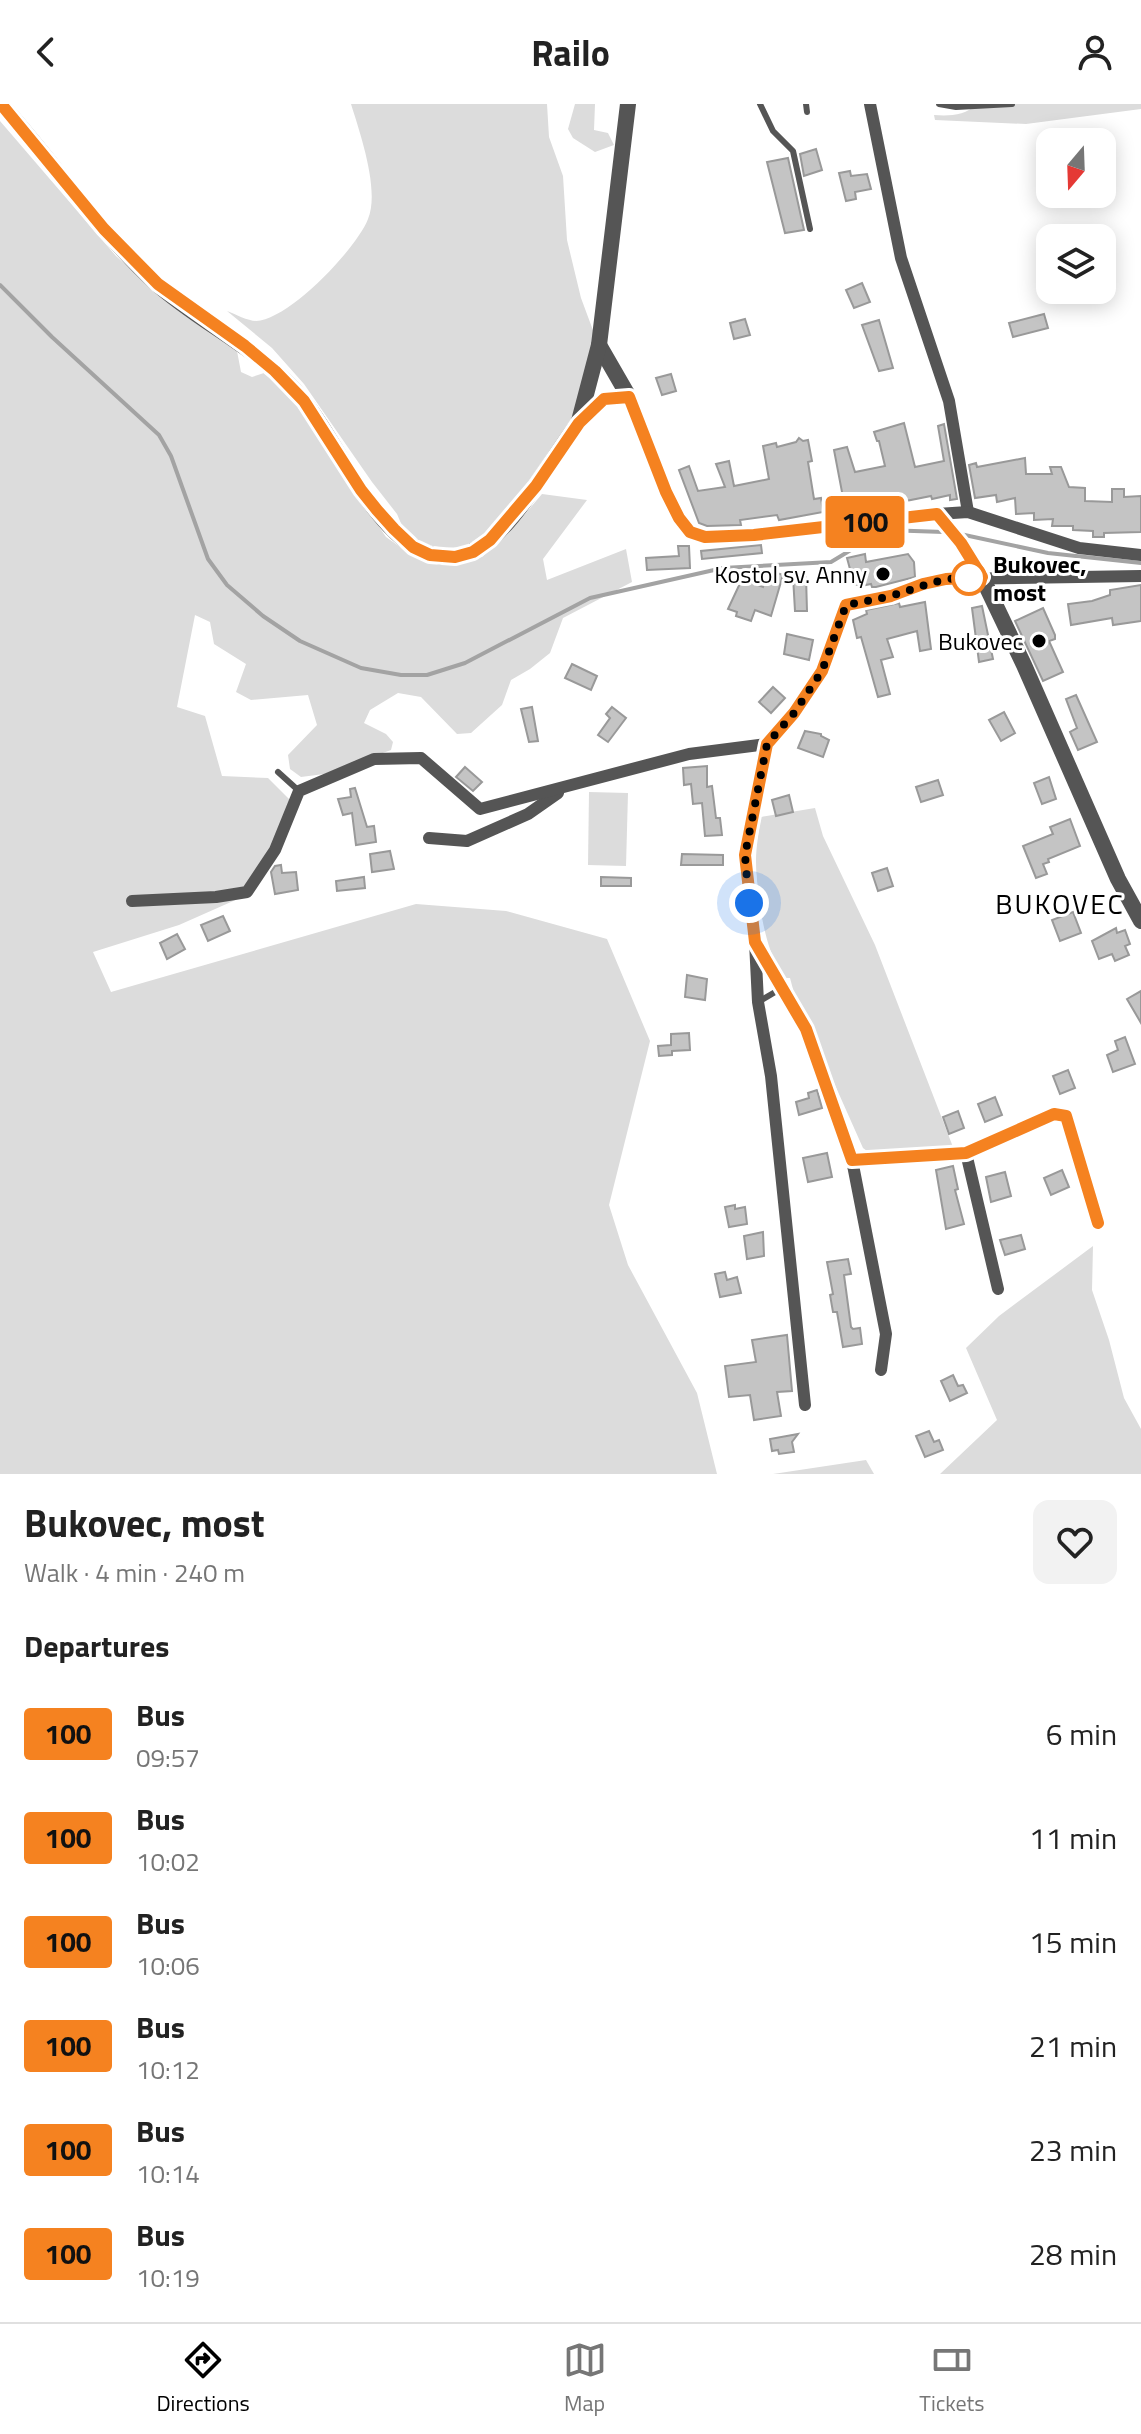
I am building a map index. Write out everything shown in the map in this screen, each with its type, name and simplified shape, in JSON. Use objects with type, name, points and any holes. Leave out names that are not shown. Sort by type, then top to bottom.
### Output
[{"type":"street","points":[[1,104],[104,229],[158,284],[245,346],[304,401],[361,490],[413,547],[430,555],[455,557],[473,552],[490,540],[536,486],[579,423],[604,399],[629,397]]},
{"type":"street","points":[[579,423],[599,345],[628,104]]},
{"type":"street","points":[[870,104],[901,258],[949,401],[968,512]]},
{"type":"street","points":[[599,345],[629,397],[666,492],[690,532],[705,537],[754,535],[942,519],[968,512],[1079,548],[1141,555]]},
{"type":"street","points":[[942,519],[982,577],[1112,865],[1141,921]]},
{"type":"street","points":[[805,1405],[771,1076],[758,1002],[745,855],[767,744],[794,713],[822,671],[846,605],[891,596],[946,579],[1141,576]]},
{"type":"street","points":[[132,901],[216,897],[247,892],[275,850],[299,791],[374,759],[421,758],[480,809],[689,754],[767,744]]},
{"type":"street","points":[[429,838],[467,841],[528,814],[564,789]]},
{"type":"street","points":[[755,942],[806,1029],[852,1160],[886,1334],[881,1370]]},
{"type":"street","points":[[852,1160],[966,1153],[1054,1114],[1066,1116],[1098,1223]]},
{"type":"street","points":[[966,1153],[998,1289]]},
{"type":"lane","points":[[760,104],[773,131],[793,151],[810,229]]},
{"type":"lane","points":[[939,104],[1011,104]]},
{"type":"lane","points":[[278,772],[299,791]]},
{"type":"lane","points":[[758,1002],[782,988]]},
{"type":"shaded area","points":[[351,104],[547,104],[549,137],[563,176],[567,240],[581,298],[594,333],[574,419],[498,523],[466,547],[427,545],[406,535],[397,514],[304,384],[272,348],[227,311],[256,321],[270,318],[286,309],[336,264],[361,232],[368,219],[372,193]]},
{"type":"shaded area","points":[[575,104],[595,104],[594,130],[608,133],[614,145],[595,152],[573,138],[568,129]]},
{"type":"shaded area","points":[[976,104],[1141,104],[1141,109],[1026,124],[935,120],[934,115],[962,113]]},
{"type":"shaded area","points":[[0,121],[116,256],[160,296],[237,351],[241,372],[252,377],[264,373],[291,397],[386,537],[413,556],[443,564],[482,557],[508,534],[542,494],[587,500],[543,559],[547,580],[626,549],[632,582],[563,618],[550,653],[511,680],[502,705],[471,733],[457,734],[421,697],[398,693],[370,710],[364,723],[386,734],[393,742],[391,750],[324,774],[301,777],[290,769],[288,755],[317,725],[308,695],[251,700],[236,692],[246,664],[214,644],[210,622],[195,615],[177,707],[205,716],[222,776],[268,778],[292,802],[257,877],[240,898],[179,925],[93,952],[111,992],[416,904],[506,911],[607,939],[650,1041],[609,1205],[628,1265],[697,1393],[717,1474],[0,1474]]},
{"type":"shaded area","points":[[589,792],[628,793],[626,866],[588,865]]},
{"type":"shaded area","points":[[815,808],[823,836],[875,945],[953,1147],[867,1151],[863,1148],[790,978],[786,978],[772,956],[763,923],[756,874],[761,817]]},
{"type":"shaded area","points":[[1093,1246],[1092,1290],[1124,1398],[1141,1429],[1141,1474],[940,1474],[997,1420],[966,1348],[999,1316]]},
{"type":"shaded area","points":[[866,1460],[874,1474],[773,1474]]},
{"type":"building","points":[[816,149],[822,170],[804,176],[800,154]]},
{"type":"building","points":[[788,158],[804,230],[785,233],[767,162]]},
{"type":"building","points":[[850,171],[851,176],[867,174],[871,189],[855,192],[856,199],[846,201],[839,173]]},
{"type":"building","points":[[862,283],[870,302],[854,308],[846,290]]},
{"type":"building","points":[[1044,314],[1048,328],[1013,337],[1009,323]]},
{"type":"building","points":[[745,319],[750,335],[734,339],[730,323]]},
{"type":"building","points":[[879,320],[893,368],[879,371],[862,325]]},
{"type":"building","points":[[671,374],[676,391],[662,395],[656,378]]},
{"type":"building","points":[[904,423],[915,467],[944,461],[938,426],[944,424],[957,499],[950,500],[950,495],[932,499],[931,496],[846,513],[834,450],[847,447],[855,472],[885,466],[874,432]]},
{"type":"building","points":[[799,438],[808,440],[814,499],[821,498],[823,512],[779,520],[777,515],[740,520],[741,525],[707,526],[699,523],[679,470],[689,466],[698,491],[725,487],[716,464],[729,461],[734,486],[769,479],[763,446],[776,443],[777,447],[796,442]]},
{"type":"building","points":[[1025,458],[1026,474],[1052,474],[1050,467],[1061,467],[1069,487],[1085,488],[1085,501],[1112,502],[1112,489],[1124,489],[1124,497],[1141,496],[1141,532],[1104,533],[1104,537],[1093,537],[1093,531],[1073,530],[1073,526],[1052,526],[1053,519],[1034,520],[1034,513],[1016,514],[1015,498],[997,502],[996,495],[975,498],[969,465],[976,463],[977,467]]},
{"type":"building","points":[[761,545],[762,553],[702,559],[701,551]]},
{"type":"building","points":[[678,546],[689,546],[690,568],[647,570],[646,558],[679,556]]},
{"type":"building","name":"Kostol sv. Anny","points":[[865,554],[866,562],[908,554],[914,562],[915,577],[876,587],[854,584],[847,558]]},
{"type":"building","points":[[770,571],[783,575],[771,616],[755,610],[751,621],[736,616],[737,612],[728,609],[742,579],[763,587],[764,583],[767,584]]},
{"type":"building","points":[[793,576],[806,576],[807,611],[795,611]]},
{"type":"building","points":[[1141,585],[1141,621],[1113,625],[1112,618],[1071,625],[1068,604],[1092,601],[1110,595],[1110,590]]},
{"type":"building","points":[[925,602],[931,649],[920,651],[917,631],[887,639],[893,657],[881,660],[890,694],[878,697],[853,620],[867,614],[866,610],[899,603],[900,607]]},
{"type":"building","points":[[982,606],[993,659],[979,662],[972,608]]},
{"type":"building","points":[[1043,608],[1055,635],[1055,639],[1049,641],[1063,672],[1043,681],[1015,621]]},
{"type":"building","points":[[787,634],[813,640],[809,660],[784,654]]},
{"type":"building","points":[[572,664],[597,676],[591,690],[565,678]]},
{"type":"building","points":[[773,687],[785,698],[771,713],[759,702]]},
{"type":"building","points":[[1076,695],[1097,742],[1078,750],[1070,732],[1077,728],[1066,699]]},
{"type":"building","points":[[532,707],[538,741],[529,742],[521,709]]},
{"type":"building","points":[[612,707],[626,718],[608,742],[598,735],[610,718],[606,714]]},
{"type":"building","points":[[1004,712],[1015,733],[1001,741],[989,720]]},
{"type":"building","points":[[805,731],[821,734],[829,740],[823,757],[798,748]]},
{"type":"building","points":[[707,766],[707,787],[712,786],[716,818],[720,818],[722,835],[705,836],[702,803],[693,804],[691,784],[684,785],[683,768]]},
{"type":"building","points":[[465,767],[482,782],[473,791],[456,777]]},
{"type":"building","points":[[1049,777],[1056,799],[1042,804],[1034,783]]},
{"type":"building","points":[[938,780],[943,795],[921,802],[916,787]]},
{"type":"building","points":[[355,788],[367,827],[374,826],[376,842],[356,845],[352,813],[343,815],[338,799],[351,797],[350,789]]},
{"type":"building","points":[[789,795],[793,812],[776,816],[772,800]]},
{"type":"building","points":[[1070,819],[1080,846],[1048,859],[1049,862],[1043,864],[1047,874],[1036,878],[1023,846],[1053,834],[1050,827]]},
{"type":"building","points":[[390,851],[394,869],[372,872],[370,854]]},
{"type":"building","points":[[682,854],[723,855],[723,865],[681,865]]},
{"type":"building","points":[[281,865],[282,873],[296,872],[298,890],[275,894],[271,872],[275,866]]},
{"type":"building","points":[[887,868],[893,886],[878,891],[872,873]]},
{"type":"building","points":[[364,877],[365,888],[337,891],[336,881]]},
{"type":"building","points":[[601,877],[631,878],[631,886],[601,886]]},
{"type":"building","points":[[1073,912],[1081,933],[1060,941],[1052,920]]},
{"type":"building","points":[[223,916],[230,931],[208,941],[201,925]]},
{"type":"building","points":[[1116,928],[1117,933],[1125,930],[1130,944],[1125,946],[1129,955],[1115,961],[1112,954],[1099,959],[1092,941]]},
{"type":"building","points":[[177,934],[185,949],[167,959],[160,943]]},
{"type":"building","points":[[687,975],[707,979],[705,1000],[685,997]]},
{"type":"building","points":[[1141,991],[1141,1023],[1127,999]]},
{"type":"building","points":[[689,1033],[690,1050],[672,1051],[672,1055],[659,1056],[658,1046],[671,1045],[671,1034]]},
{"type":"building","points":[[1125,1037],[1135,1064],[1113,1072],[1107,1055],[1118,1050],[1115,1041]]},
{"type":"building","points":[[1068,1070],[1075,1088],[1060,1094],[1053,1076]]},
{"type":"building","points":[[817,1090],[822,1108],[799,1115],[796,1102],[809,1098],[808,1093]]},
{"type":"building","points":[[995,1097],[1002,1115],[985,1122],[978,1104]]},
{"type":"building","points":[[958,1111],[964,1128],[949,1134],[943,1117]]},
{"type":"building","points":[[827,1153],[832,1177],[808,1182],[803,1158]]},
{"type":"building","points":[[953,1166],[958,1189],[955,1190],[964,1224],[946,1229],[936,1170]]},
{"type":"building","points":[[1062,1170],[1069,1187],[1051,1195],[1044,1178]]},
{"type":"building","points":[[1005,1172],[1011,1196],[991,1202],[986,1177]]},
{"type":"building","points":[[735,1205],[735,1209],[745,1207],[747,1224],[729,1227],[725,1207]]},
{"type":"building","points":[[763,1232],[764,1256],[747,1259],[744,1236]]},
{"type":"building","points":[[1021,1235],[1025,1249],[1005,1255],[1000,1240]]},
{"type":"building","points":[[848,1259],[851,1274],[844,1275],[851,1327],[860,1328],[862,1344],[843,1347],[837,1312],[833,1312],[827,1262]]},
{"type":"building","points":[[725,1272],[727,1280],[737,1277],[741,1293],[720,1297],[715,1274]]},
{"type":"building","points":[[787,1335],[792,1391],[777,1392],[781,1416],[754,1420],[750,1395],[729,1397],[725,1366],[756,1362],[752,1340]]},
{"type":"building","points":[[953,1375],[958,1386],[963,1385],[967,1393],[950,1401],[941,1381]]},
{"type":"building","points":[[929,1431],[934,1442],[939,1440],[943,1450],[925,1457],[916,1436]]},
{"type":"building","points":[[798,1434],[792,1442],[794,1452],[779,1454],[778,1450],[772,1451],[770,1439]]},
{"type":"waterway","points":[[0,285],[159,435],[171,456],[208,559],[227,585],[263,616],[300,641],[361,668],[401,675],[427,675],[465,663],[590,598],[723,568],[831,562],[884,530],[944,532]]},
{"type":"waterway","points":[[960,534],[1048,553],[1141,563]]},
{"type":"bus line","name":"100","points":[[1,104],[104,229],[158,284],[245,346],[304,401],[377,510],[413,547],[430,555],[455,557],[473,552],[490,540],[536,486],[579,423],[604,399],[629,397],[666,492],[690,532],[705,537],[754,535],[937,514],[947,524],[982,577],[946,579],[891,596],[846,605],[822,671],[794,713],[767,744],[745,855],[755,942],[806,1029],[852,1160],[966,1153],[1054,1114],[1066,1116],[1098,1223]]},
{"type":"place","name":"Kostol sv. Anny","points":[[883,574]]},
{"type":"place","name":"Bukovec, most","points":[[969,578]]},
{"type":"place","name":"Bukovec","points":[[1039,641]]},
{"type":"district","name":"BUKOVEC","points":[[1060,903]]},
{"type":"route","points":[[749,903],[745,855],[767,744],[794,713],[822,671],[846,605],[891,596],[923,584],[969,578]]}]
